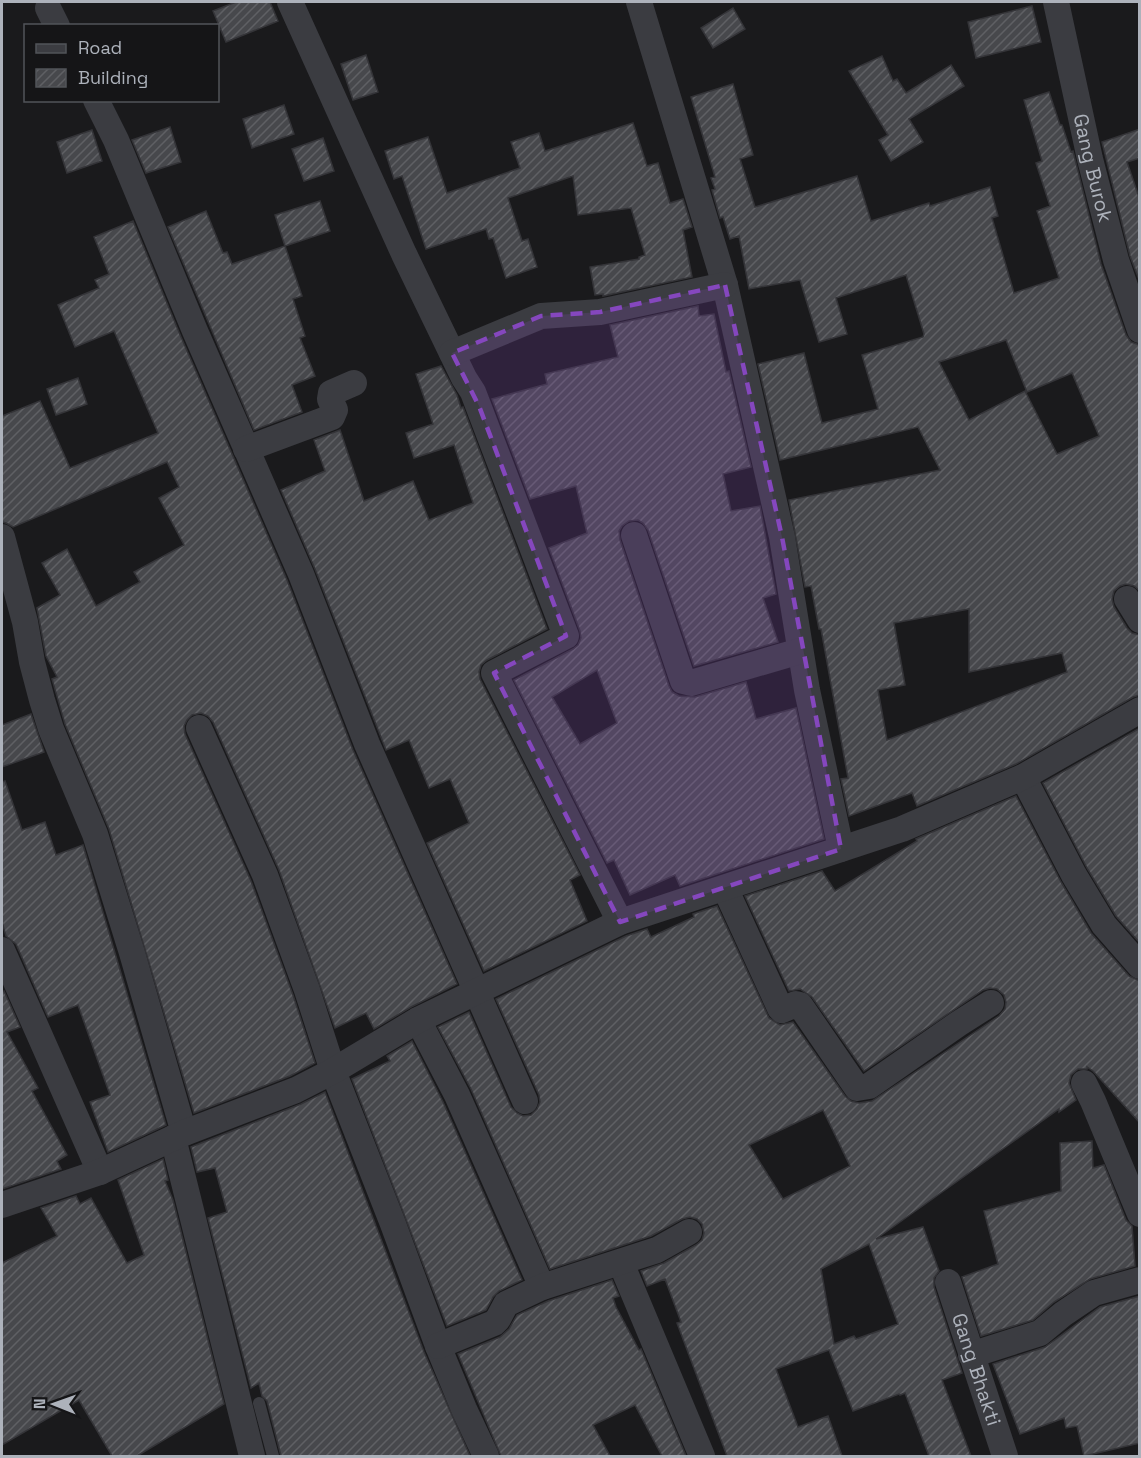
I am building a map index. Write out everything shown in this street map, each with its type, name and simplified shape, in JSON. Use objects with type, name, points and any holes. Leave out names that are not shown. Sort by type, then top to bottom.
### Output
[{"type":"street","points":[[290,2],[404,254],[479,406],[566,636],[494,673],[620,922]]},
{"type":"street","points":[[639,2],[725,285],[782,537],[800,651],[841,849]]},
{"type":"street","name":"Gang Burok","points":[[1056,2],[1090,159],[1116,260],[1140,330]]},
{"type":"street","points":[[97,102],[116,140],[195,332],[301,574],[367,744],[525,1101]]},
{"type":"street","points":[[452,352],[541,316],[600,312],[725,285]]},
{"type":"street","points":[[246,449],[332,417],[335,410],[330,399],[331,393],[354,383]]},
{"type":"street","points":[[634,535],[683,681],[691,683],[800,651]]},
{"type":"street","points":[[2,537],[25,622],[32,662],[51,729],[94,834],[132,953],[178,1136],[252,1456]]},
{"type":"street","points":[[2,1205],[100,1172],[178,1136],[296,1090],[333,1071],[418,1020],[620,922],[902,830],[1023,777],[1140,710]]},
{"type":"street","points":[[199,728],[265,874],[307,990],[333,1071],[438,1346],[486,1456]]},
{"type":"street","points":[[1023,777],[1074,876],[1104,925],[1140,966]]},
{"type":"street","points":[[725,888],[780,1008],[782,1010],[796,1004],[800,1005],[857,1088],[869,1086],[991,1003]]},
{"type":"street","points":[[2,950],[100,1172]]},
{"type":"street","points":[[418,1020],[457,1095],[542,1287]]},
{"type":"street","points":[[1084,1083],[1130,1163],[1140,1214]]},
{"type":"street","points":[[438,1346],[494,1323],[506,1304],[542,1287],[657,1250],[689,1232]]},
{"type":"street","points":[[621,1263],[702,1456]]},
{"type":"street","points":[[971,1355],[1040,1333],[1094,1293],[1140,1280]]},
{"type":"street","name":"Gang Bhakti","points":[[948,1282],[1005,1456]]},
{"type":"lane","points":[[259,1403],[273,1456]]},
{"type":"highlighted area","points":[[725,285],[782,537],[841,849],[620,922],[494,673],[566,636],[479,406],[452,353],[541,316],[600,312]]},
{"type":"building","points":[[236,2],[270,2],[278,21],[226,42],[213,11]]},
{"type":"building","points":[[1032,6],[1041,42],[976,58],[968,22]]},
{"type":"building","points":[[733,8],[745,29],[713,48],[701,28]]},
{"type":"building","points":[[366,55],[378,92],[353,100],[341,64]]},
{"type":"building","points":[[882,56],[893,81],[897,79],[906,93],[951,65],[964,86],[909,119],[923,142],[891,161],[879,140],[888,135],[849,71]]},
{"type":"building","points":[[733,84],[753,155],[740,159],[755,207],[857,176],[871,221],[990,187],[998,216],[992,218],[1014,293],[1059,278],[1037,211],[1050,206],[1036,163],[1042,161],[1024,100],[1049,92],[1060,125],[1062,125],[1071,152],[1073,151],[1101,264],[1126,335],[1131,342],[1140,345],[1140,591],[1126,584],[1114,591],[1112,599],[1114,607],[1127,628],[1132,633],[1140,635],[1140,695],[1016,764],[917,806],[912,793],[849,816],[841,779],[848,778],[821,629],[819,629],[811,586],[805,587],[789,500],[940,470],[918,427],[780,460],[758,364],[804,353],[822,423],[878,409],[862,355],[923,337],[924,334],[906,275],[836,298],[847,334],[819,342],[800,280],[749,289],[739,236],[730,239],[723,217],[720,218],[712,190],[715,189],[711,178],[715,177],[691,97]],"holes":[[[1006,340],[1027,392],[1072,373],[1099,436],[1057,454],[1025,391],[969,420],[939,362]],[[969,609],[969,672],[1062,653],[1067,672],[887,740],[878,690],[905,685],[894,623]]]},
{"type":"building","points":[[284,105],[294,134],[252,148],[243,119]]},
{"type":"building","points":[[633,123],[647,166],[658,163],[670,203],[683,199],[692,227],[683,230],[692,277],[603,296],[603,294],[595,295],[590,267],[639,259],[645,255],[631,208],[578,215],[573,176],[508,198],[522,241],[528,239],[537,267],[506,278],[493,238],[489,239],[486,229],[426,249],[402,176],[394,179],[385,151],[428,137],[447,193],[520,168],[511,142],[539,133],[545,151]]},
{"type":"building","points":[[170,127],[181,162],[146,173],[132,140]]},
{"type":"building","points":[[1140,129],[1140,158],[1127,162],[1140,200],[1140,282],[1130,256],[1102,142]]},
{"type":"building","points":[[92,130],[102,161],[67,173],[57,142]]},
{"type":"building","points":[[323,138],[334,171],[304,181],[292,149]]},
{"type":"building","points":[[320,201],[330,231],[285,246],[275,215]]},
{"type":"building","points":[[206,211],[223,253],[227,252],[232,264],[285,246],[302,296],[293,299],[305,336],[300,338],[315,376],[292,385],[302,412],[254,430],[168,227]]},
{"type":"building","points":[[133,221],[287,580],[353,750],[457,984],[374,1029],[366,1013],[335,1028],[279,870],[213,722],[201,713],[192,715],[184,726],[185,734],[251,881],[293,995],[315,1063],[290,1076],[194,1113],[109,829],[65,724],[52,679],[57,677],[46,656],[37,608],[60,595],[42,563],[67,549],[96,606],[140,582],[134,572],[184,545],[159,498],[179,487],[167,462],[13,527],[2,522],[2,416],[40,401],[70,468],[158,433],[114,331],[75,347],[58,305],[99,288],[95,280],[109,274],[94,237]]},
{"type":"building","points":[[698,306],[699,316],[714,314],[726,372],[729,371],[751,467],[723,474],[731,511],[760,506],[776,594],[763,598],[778,642],[694,666],[648,530],[638,520],[629,521],[619,531],[620,540],[672,692],[679,696],[695,697],[746,682],[756,719],[796,708],[824,839],[680,886],[675,875],[630,895],[614,860],[607,863],[514,680],[573,649],[581,638],[549,548],[587,533],[576,486],[530,499],[492,399],[547,384],[545,374],[618,357],[610,325]],"holes":[[[597,670],[617,723],[580,744],[552,697]]]},
{"type":"building","points":[[441,366],[457,395],[461,408],[463,407],[547,629],[487,660],[481,665],[480,679],[580,875],[570,880],[587,921],[484,971],[427,843],[469,823],[450,779],[429,788],[409,740],[386,750],[315,569],[281,490],[325,471],[314,440],[340,430],[364,501],[413,481],[429,520],[473,503],[454,445],[414,458],[406,433],[433,424],[416,374]]},
{"type":"building","points":[[78,378],[87,404],[56,415],[47,389]]},
{"type":"building","points":[[31,714],[44,752],[2,767],[2,725]]},
{"type":"building","points":[[1140,728],[1140,943],[1116,916],[1087,868],[1043,783]]},
{"type":"building","points":[[5,781],[22,830],[45,822],[56,855],[83,845],[166,1125],[108,1152],[90,1102],[110,1095],[78,1005],[48,1017],[16,944],[6,936],[2,922],[2,782]]},
{"type":"building","points":[[1016,796],[1061,882],[1091,933],[1129,976],[1140,981],[1140,1123],[1093,1071],[1087,1067],[1087,1069],[1078,1069],[1071,1075],[1069,1083],[1076,1100],[1059,1112],[1059,1109],[876,1239],[923,1227],[939,1271],[934,1278],[934,1287],[962,1373],[942,1380],[971,1456],[929,1456],[905,1393],[853,1411],[829,1350],[776,1369],[798,1427],[828,1416],[842,1456],[727,1456],[677,1323],[681,1322],[665,1279],[647,1286],[641,1271],[664,1263],[696,1245],[702,1240],[704,1233],[702,1224],[690,1217],[682,1219],[651,1236],[550,1269],[471,1089],[438,1027],[469,1012],[511,1107],[523,1116],[531,1115],[540,1102],[539,1095],[496,999],[626,936],[647,929],[651,937],[694,917],[693,914],[717,906],[769,1018],[780,1025],[793,1022],[845,1096],[851,1101],[859,1103],[872,1101],[999,1016],[1005,1009],[1004,995],[997,989],[983,990],[864,1071],[812,997],[800,989],[789,991],[745,896],[822,871],[835,891],[917,841],[916,839]],"holes":[[[823,1110],[850,1166],[783,1199],[749,1145]],[[869,1244],[898,1324],[834,1344],[821,1269]]]},
{"type":"building","points":[[4,991],[20,1027],[7,1032],[38,1088],[32,1091],[67,1155],[57,1161],[61,1169],[2,1189],[2,992]]},
{"type":"building","points":[[412,1041],[443,1102],[522,1280],[499,1291],[486,1310],[447,1326],[352,1079],[390,1061],[387,1056]]},
{"type":"building","points":[[325,1092],[424,1352],[470,1456],[281,1456],[267,1401],[262,1396],[259,1383],[251,1388],[208,1218],[227,1212],[215,1168],[197,1172],[191,1147],[301,1104]]},
{"type":"building","points":[[1092,1141],[1093,1168],[1104,1165],[1126,1220],[1132,1226],[1135,1266],[1090,1279],[1054,1302],[1033,1320],[981,1336],[962,1277],[998,1264],[984,1211],[1061,1191],[1060,1143]]},
{"type":"building","points":[[163,1159],[168,1180],[165,1181],[173,1200],[224,1404],[137,1456],[112,1456],[79,1400],[2,1445],[2,1263],[57,1236],[41,1208],[76,1196],[80,1204],[91,1198],[127,1263],[144,1255],[118,1180]]},
{"type":"building","points":[[612,1280],[619,1296],[613,1298],[616,1307],[639,1350],[641,1349],[686,1456],[662,1456],[635,1405],[593,1425],[610,1456],[501,1456],[458,1354],[500,1337],[509,1329],[517,1315],[548,1301]]},
{"type":"building","points":[[1140,1296],[1140,1443],[1084,1456],[1077,1426],[1066,1428],[1064,1418],[1020,1434],[993,1364],[1045,1347],[1100,1307]]}]
